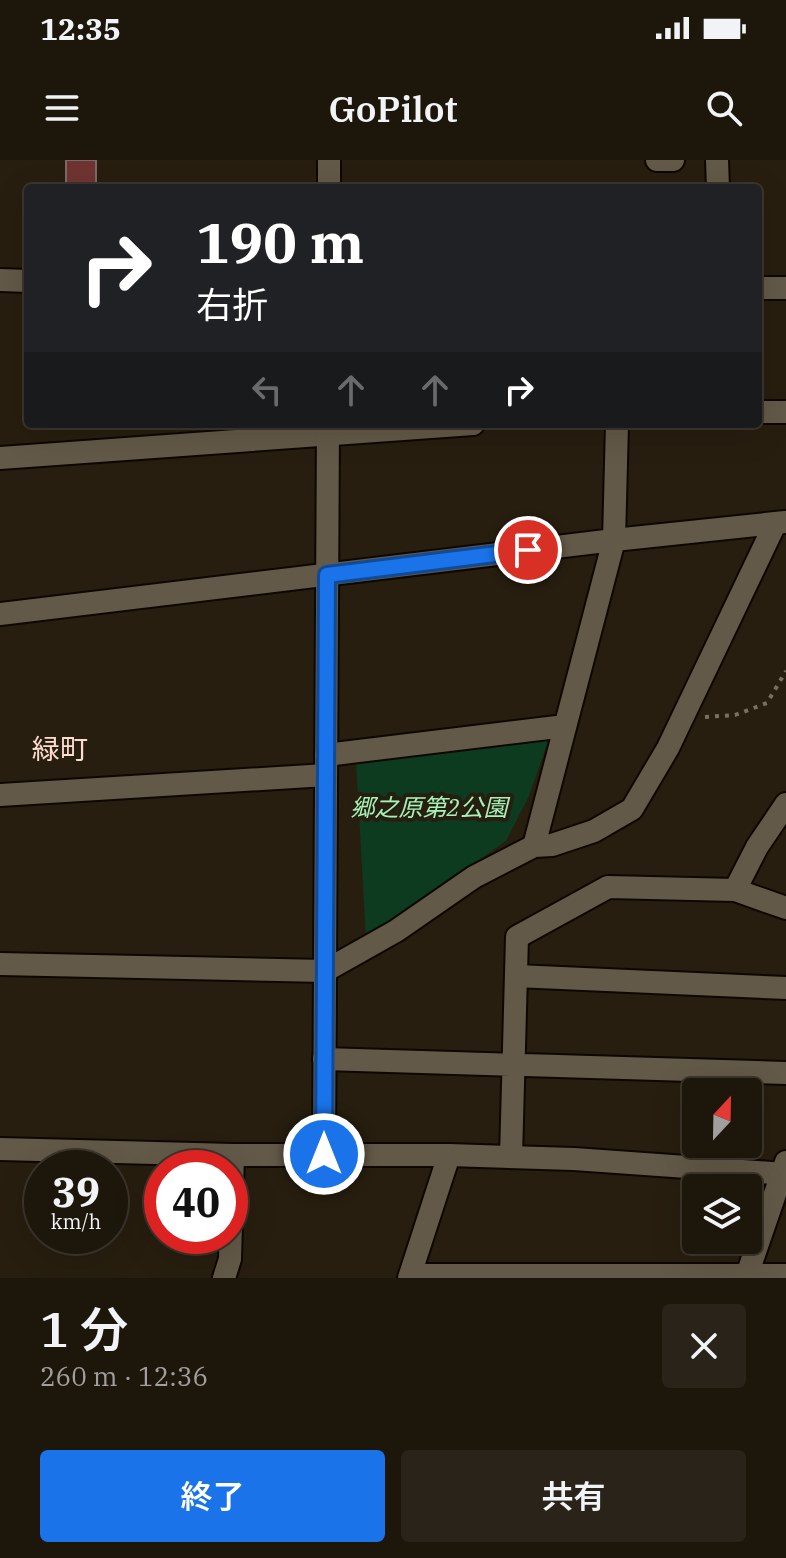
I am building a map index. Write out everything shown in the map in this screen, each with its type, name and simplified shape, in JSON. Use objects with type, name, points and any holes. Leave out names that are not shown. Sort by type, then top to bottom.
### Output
[{"type":"street","points":[[329,160],[329,184]]},
{"type":"street","points":[[657,160],[673,160]]},
{"type":"street","points":[[717,160],[718,184]]},
{"type":"street","points":[[0,280],[24,281]]},
{"type":"street","points":[[762,288],[786,288]]},
{"type":"street","points":[[762,412],[786,412]]},
{"type":"street","points":[[0,458],[357,428]]},
{"type":"street","points":[[534,846],[614,540],[617,428]]},
{"type":"street","points":[[324,1154],[328,429]]},
{"type":"street","points":[[0,614],[780,523]]},
{"type":"street","points":[[0,964],[325,971],[396,931],[474,877],[534,846],[552,845],[594,831],[632,809],[668,748],[780,523]]},
{"type":"street","points":[[0,795],[326,765],[565,726]]},
{"type":"street","points":[[735,890],[757,847],[786,804]]},
{"type":"street","points":[[511,1157],[517,937],[608,887],[735,890],[786,908]]},
{"type":"street","points":[[516,976],[786,988]]},
{"type":"street","points":[[324,1059],[786,1073]]},
{"type":"street","points":[[0,1149],[144,1153]]},
{"type":"street","points":[[248,1155],[449,1155],[785,1170],[747,1276]]},
{"type":"street","points":[[449,1155],[410,1276],[786,1275]]},
{"type":"street","points":[[224,1278],[230,1254]]},
{"type":"path","points":[[681,721],[735,715],[767,703],[786,671]]},
{"type":"green space","name":"郷之原第2公園","points":[[551,733],[529,796],[506,841],[366,939],[355,742]]},
{"type":"building","points":[[66,160],[96,160],[96,184],[66,184]]},
{"type":"district","name":"緑町","points":[[60,749]]},
{"type":"route","points":[[324,1154],[327,575],[528,550]]}]
